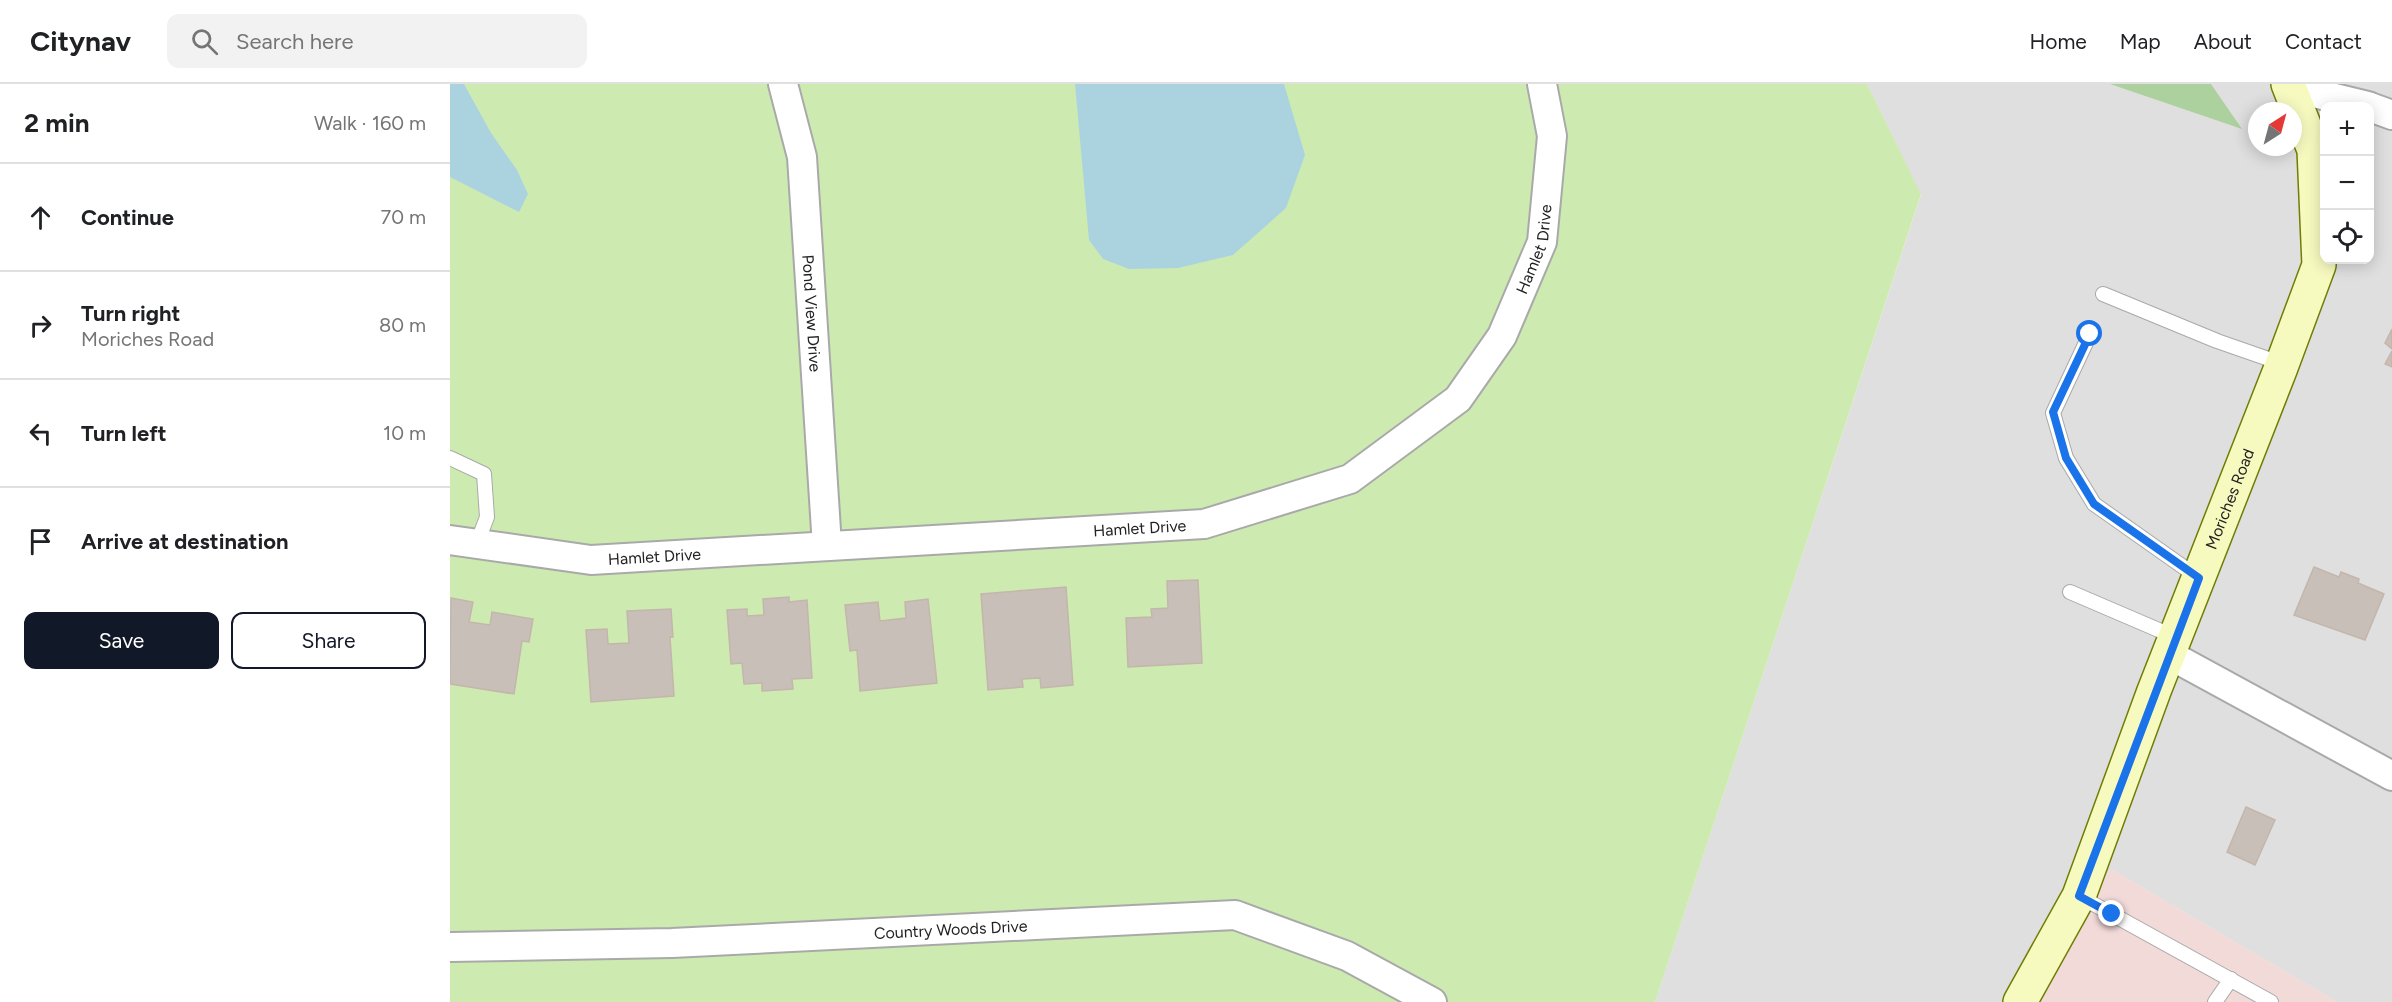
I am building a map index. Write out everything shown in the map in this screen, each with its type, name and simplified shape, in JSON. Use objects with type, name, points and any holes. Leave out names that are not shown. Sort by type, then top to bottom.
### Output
[{"type":"main road","name":"Moriches Road","points":[[2020,1002],[2079,896],[2171,646],[2283,364],[2319,266],[2314,150],[2288,86]]},
{"type":"street","name":"Pond View Drive","points":[[783,84],[802,157],[828,546]]},
{"type":"street","name":"Hamlet Drive","points":[[463,543],[591,560],[1204,524],[1350,479],[1458,399],[1502,336],[1542,242],[1552,136],[1542,84]]},
{"type":"street","points":[[2288,86],[2350,102]]},
{"type":"street","points":[[2374,109],[2392,115]]},
{"type":"street","points":[[2171,646],[2392,776]]},
{"type":"street","name":"Country Woods Drive","points":[[450,947],[672,943],[1235,915],[1347,956],[1432,1002]]},
{"type":"lane","points":[[2103,294],[2217,341],[2283,364]]},
{"type":"lane","points":[[2090,334],[2053,412],[2066,458],[2094,504],[2199,578]]},
{"type":"lane","points":[[450,458],[484,474],[487,517],[463,543]]},
{"type":"lane","points":[[2070,592],[2171,646]]},
{"type":"lane","points":[[2079,896],[2271,1002]]},
{"type":"lane","points":[[2215,1002],[2231,979]]},
{"type":"shaded area","points":[[1867,84],[2392,84],[2392,1002],[2337,1002],[2111,869],[2023,1002],[1655,1002],[1921,195]]},
{"type":"shaded area","points":[[2111,869],[2337,1002],[2023,1002]]},
{"type":"green space","points":[[450,84],[1867,84],[1921,194],[1655,1002],[450,1002]]},
{"type":"green space","points":[[2110,84],[2211,84],[2242,129]]},
{"type":"water","points":[[450,84],[464,84],[491,133],[517,170],[528,194],[519,212],[450,177]]},
{"type":"water","points":[[1075,84],[1284,84],[1305,155],[1286,208],[1233,255],[1178,268],[1129,269],[1103,259],[1089,240]]},
{"type":"building","points":[[2392,329],[2392,349],[2385,343]]},
{"type":"building","points":[[2392,351],[2392,367],[2385,364]]},
{"type":"building","points":[[2314,567],[2339,577],[2341,572],[2359,579],[2358,583],[2384,594],[2365,640],[2294,615]]},
{"type":"building","points":[[1198,580],[1202,663],[1128,667],[1126,618],[1152,617],[1151,609],[1168,608],[1167,581]]},
{"type":"building","points":[[1066,587],[1073,685],[1041,688],[1040,678],[1022,679],[1023,687],[988,690],[981,594]]},
{"type":"building","points":[[789,597],[789,602],[807,600],[812,678],[792,679],[793,689],[762,691],[762,683],[744,684],[742,663],[731,664],[727,610],[747,609],[747,616],[764,615],[763,599]]},
{"type":"building","points":[[451,598],[473,602],[469,622],[490,625],[492,612],[533,619],[529,642],[522,641],[514,694],[450,684]]},
{"type":"building","points":[[928,599],[937,683],[860,691],[857,650],[850,651],[845,605],[878,602],[880,621],[906,618],[905,602]]},
{"type":"building","points":[[671,609],[673,637],[670,637],[674,696],[591,702],[586,630],[607,629],[608,644],[629,643],[627,611]]},
{"type":"building","points":[[2246,807],[2275,820],[2255,865],[2227,852]]},
{"type":"route","points":[[2090,334],[2053,412],[2066,458],[2094,504],[2199,578],[2148,705],[2079,896],[2112,914]]}]
